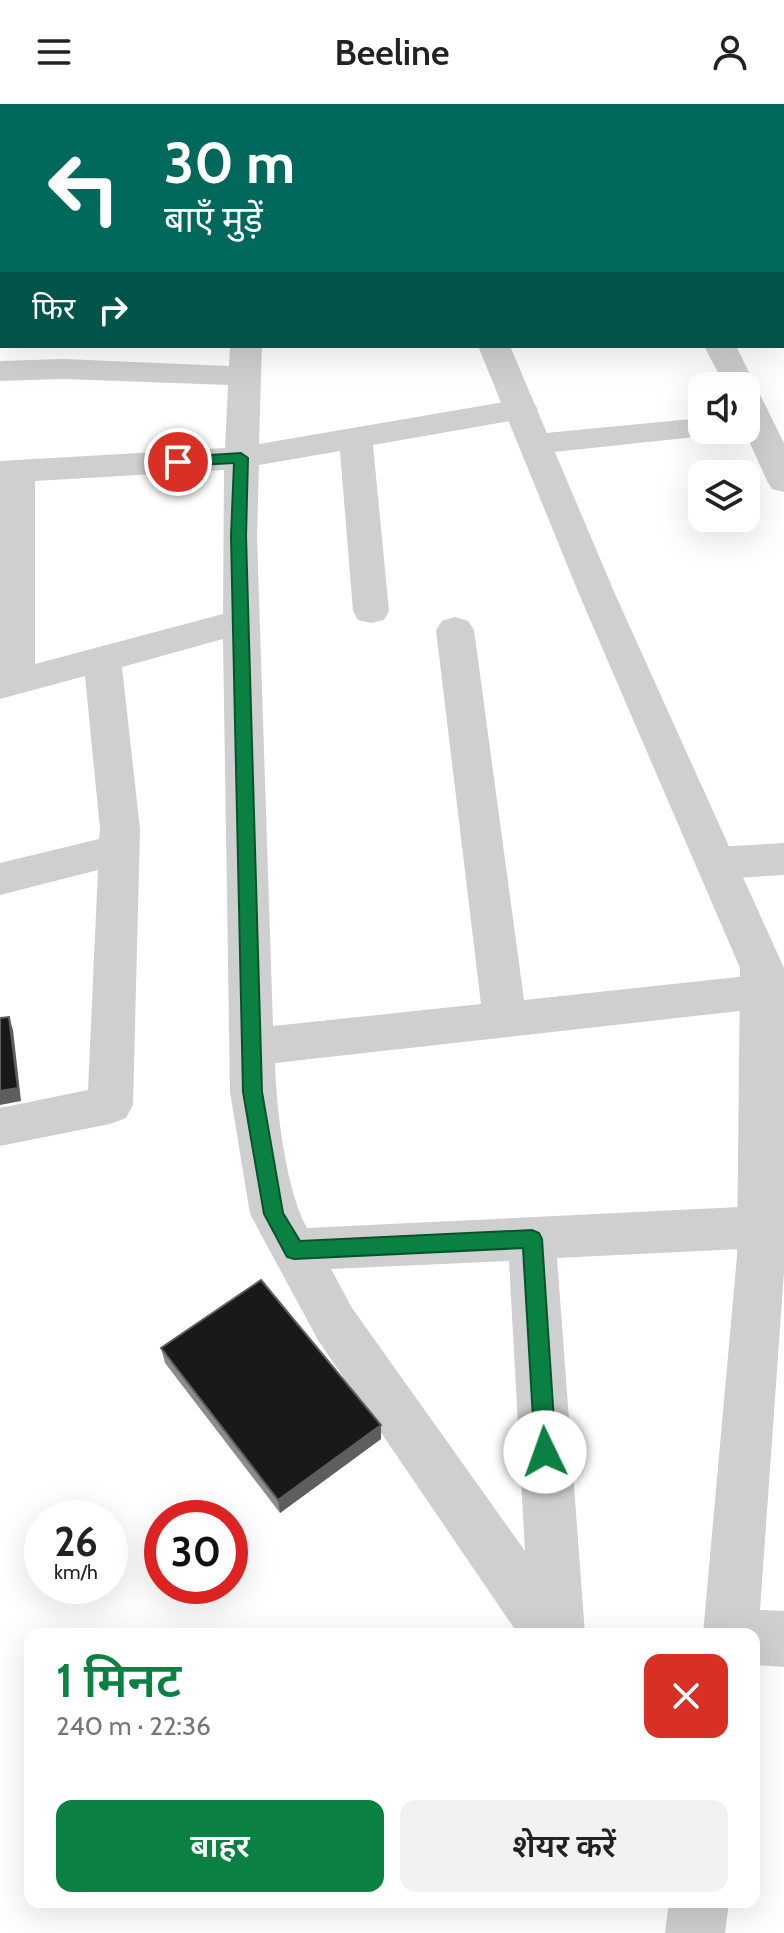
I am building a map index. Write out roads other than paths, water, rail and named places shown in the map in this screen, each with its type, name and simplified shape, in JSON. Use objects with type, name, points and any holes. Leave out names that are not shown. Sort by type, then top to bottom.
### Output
[{"type":"street","points":[[495,348],[597,594],[773,989],[761,1256],[731,1628]]},
{"type":"street","points":[[721,348],[734,372]]},
{"type":"street","points":[[0,371],[245,361],[241,458],[241,622],[253,1092],[274,1214],[335,1324],[550,1628]]},
{"type":"street","points":[[760,419],[784,481]]},
{"type":"street","points":[[241,622],[8,684],[9,472],[241,458],[356,438],[528,426],[688,428]]},
{"type":"street","points":[[356,438],[371,611]]},
{"type":"street","points":[[455,630],[505,1019]]},
{"type":"street","points":[[0,1127],[110,1105],[120,849],[102,659]]},
{"type":"street","points":[[0,879],[120,849]]},
{"type":"street","points":[[716,863],[784,859]]},
{"type":"street","points":[[252,1047],[773,989]]},
{"type":"street","points":[[294,1250],[761,1227]]},
{"type":"street","points":[[532,1239],[554,1628]]},
{"type":"street","points":[[760,1637],[784,1639]]},
{"type":"street","points":[[695,1933],[698,1908]]}]
